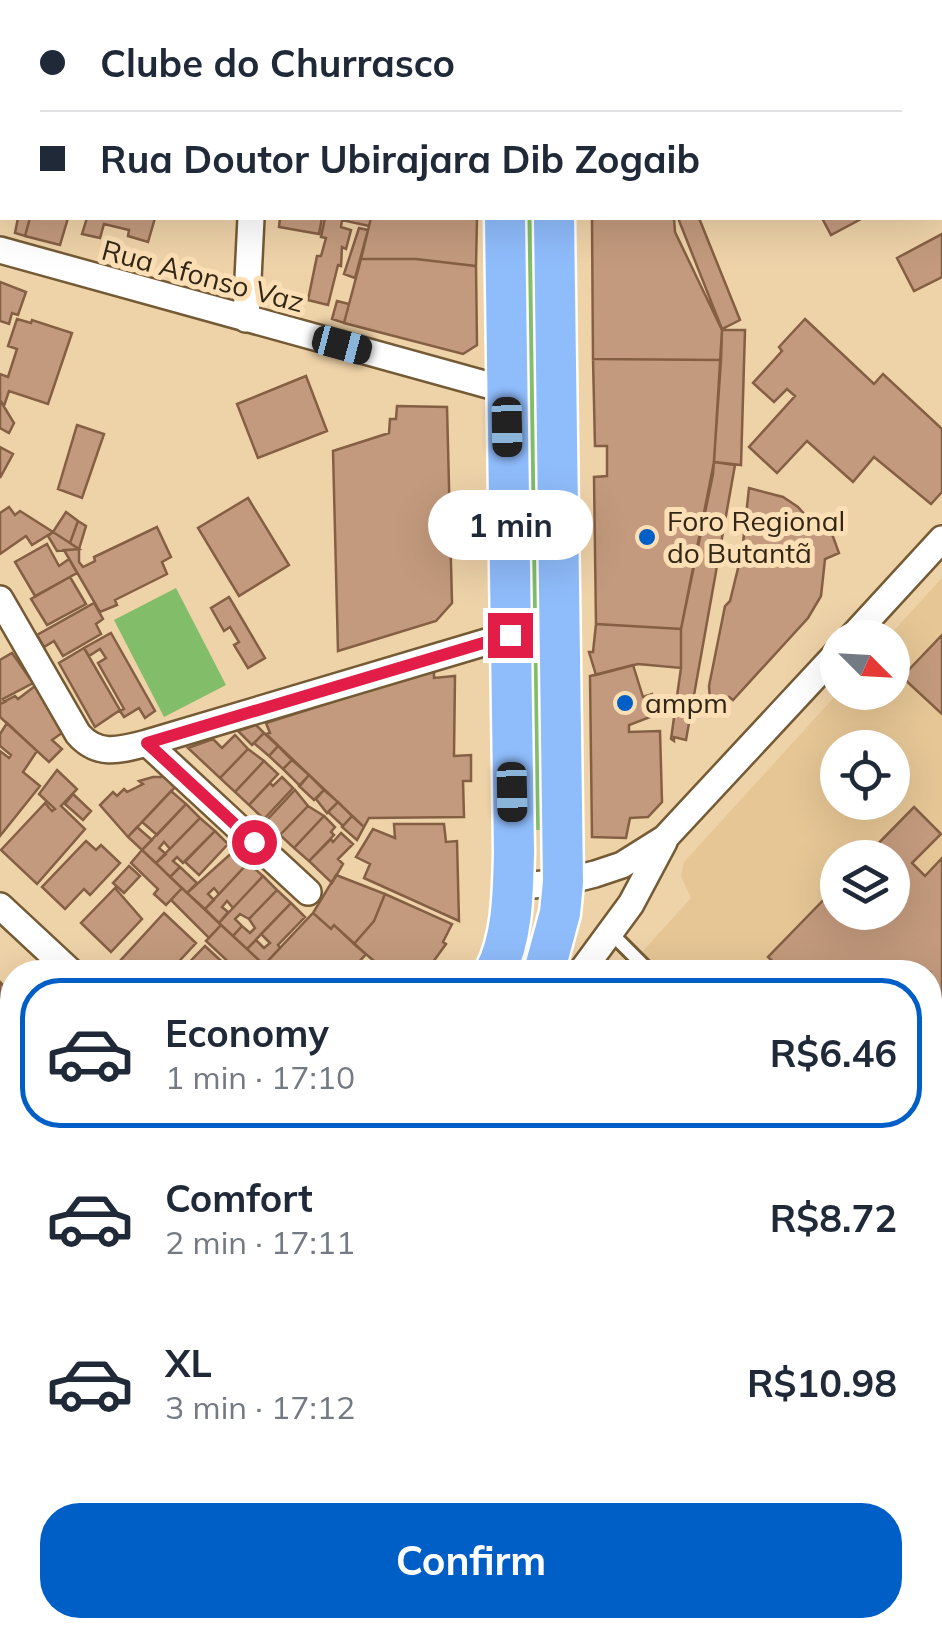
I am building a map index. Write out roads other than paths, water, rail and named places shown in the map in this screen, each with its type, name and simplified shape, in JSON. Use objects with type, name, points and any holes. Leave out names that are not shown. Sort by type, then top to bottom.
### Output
[{"type":"main road","points":[[500,960],[513,888],[505,220]]},
{"type":"main road","points":[[547,960],[560,913],[563,882],[554,220]]},
{"type":"street","points":[[246,319],[251,220]]},
{"type":"street","name":"Rua Afonso Vaz","points":[[0,250],[506,390]]},
{"type":"street","points":[[868,620],[942,539]]},
{"type":"street","points":[[0,599],[86,744],[105,750],[147,743],[510,635]]},
{"type":"street","points":[[513,888],[563,882],[622,866],[665,838],[820,671]]},
{"type":"street","points":[[147,743],[308,892]]},
{"type":"street","points":[[590,960],[648,875],[665,838]]},
{"type":"street","points":[[0,906],[58,960]]},
{"type":"lane","points":[[611,933],[638,960]]},
{"type":"place","name":"Foro Regional do Butantã","points":[[647,537]]},
{"type":"place","name":"ampm","points":[[625,703]]}]
